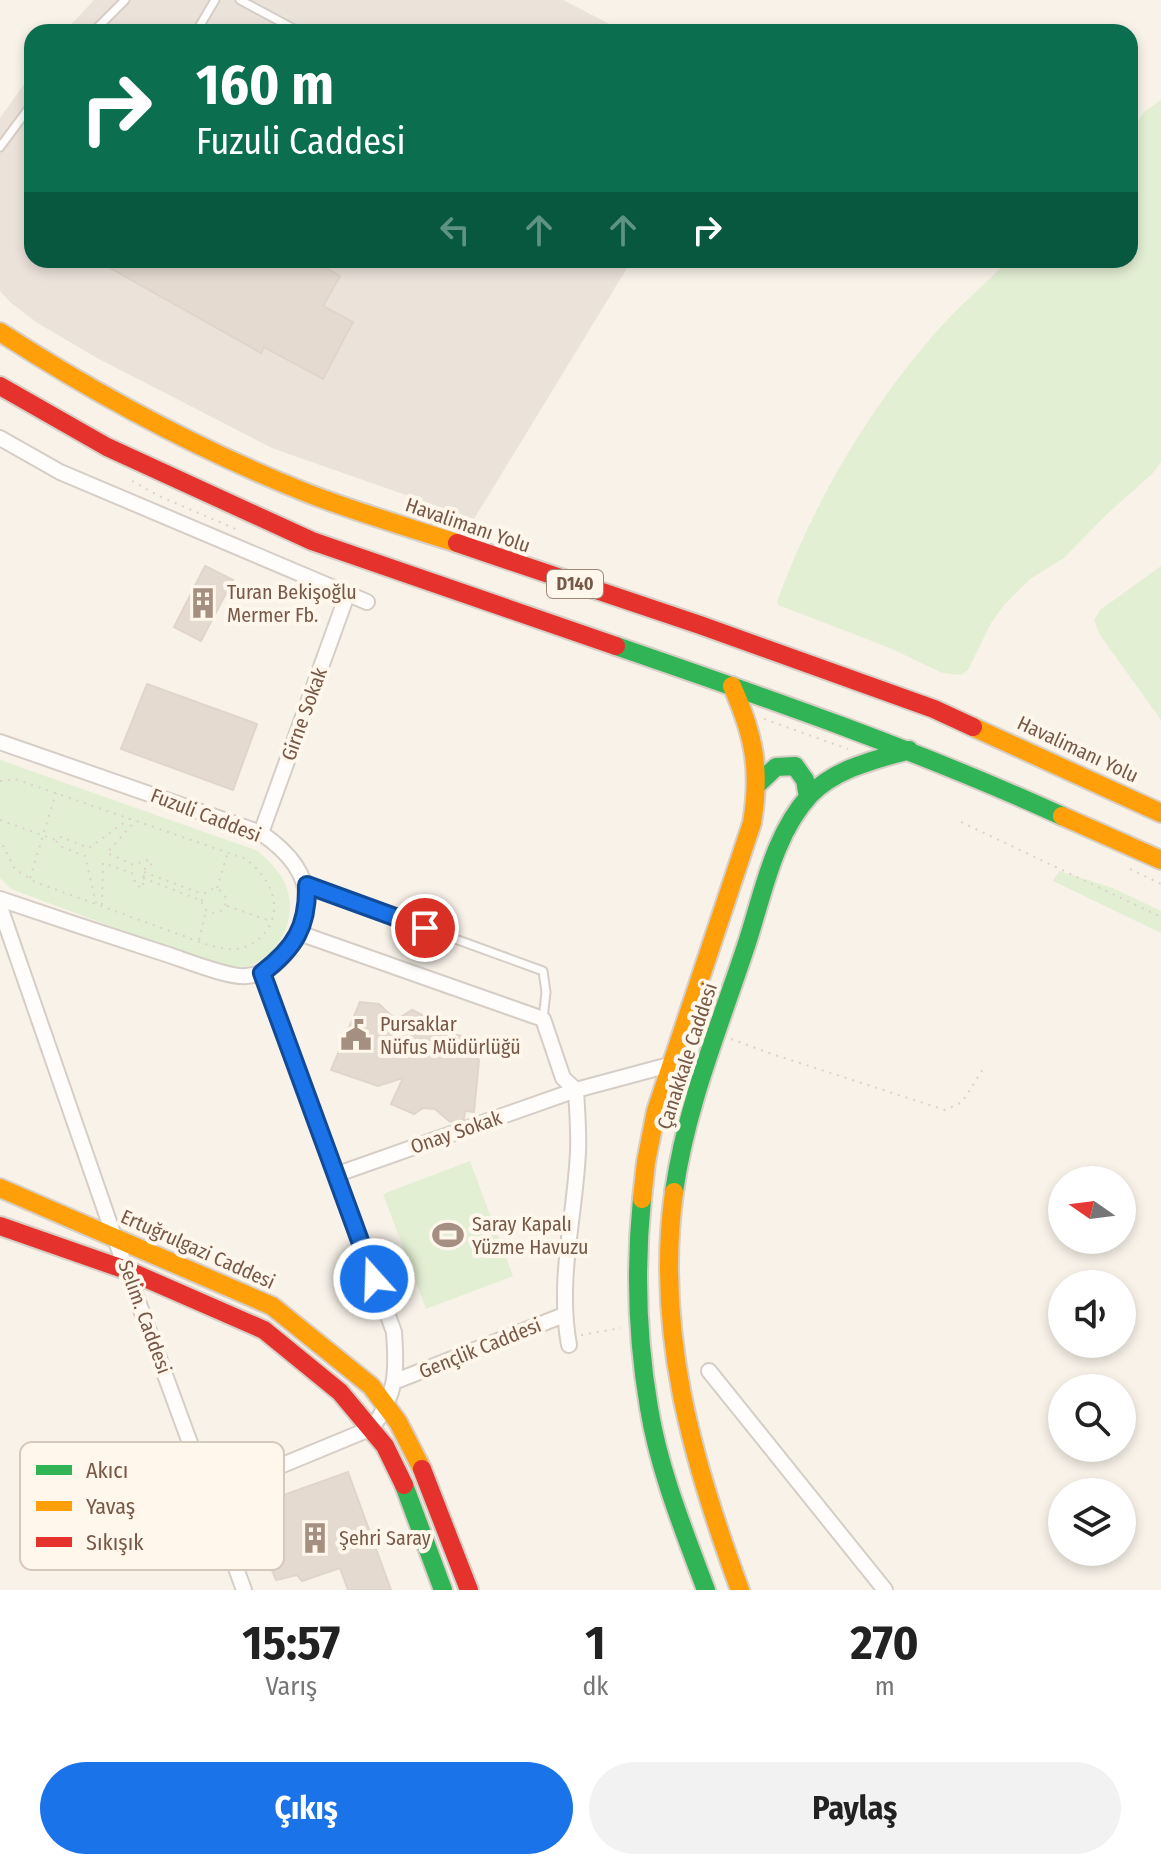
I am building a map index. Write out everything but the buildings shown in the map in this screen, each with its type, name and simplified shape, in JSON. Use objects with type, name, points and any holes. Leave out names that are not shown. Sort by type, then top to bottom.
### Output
[{"type":"main road","name":"Havalimanı Yolu","points":[[2,331],[62,372],[163,428],[307,493],[700,625],[934,709],[1161,813]]},
{"type":"main road","name":"D140","points":[[0,386],[107,447],[312,541],[798,707],[990,783],[1161,860]]},
{"type":"main road","name":"Çanakkale Caddesi","points":[[706,1590],[660,1459],[644,1383],[638,1325],[638,1257],[643,1187],[656,1111],[752,823],[759,768],[752,733],[732,686]]},
{"type":"main road","name":"Çanakkale Caddesi","points":[[740,1590],[701,1480],[680,1401],[670,1319],[669,1252],[678,1164],[693,1101],[787,830],[808,797],[831,777],[846,769],[909,750]]},
{"type":"main road","points":[[758,784],[776,767],[795,766],[807,784],[808,797]]},
{"type":"main road","name":"Ertuğrulgazi Caddesi","points":[[0,1188],[272,1306],[371,1386],[443,1590]]},
{"type":"main road","name":"Ertuğrulgazi Caddesi","points":[[0,1226],[129,1271],[264,1330],[340,1392],[380,1417],[428,1481],[469,1590]]},
{"type":"street","points":[[0,438],[60,472],[367,602]]},
{"type":"street","name":"Girne Sokak","points":[[261,833],[347,595]]},
{"type":"street","name":"Fuzuli Caddesi","points":[[0,742],[261,833],[279,846],[307,885]]},
{"type":"street","points":[[0,899],[244,977],[262,973],[279,960],[299,933],[304,925],[307,885]]},
{"type":"street","name":"Selim. Caddesi","points":[[0,907],[114,1236],[191,1442]]},
{"type":"street","points":[[299,933],[543,1019],[563,1078],[576,1090],[578,1152],[565,1261],[564,1315],[569,1341]]},
{"type":"street","points":[[262,973],[394,1332],[396,1381],[380,1417],[284,1461]]},
{"type":"street","name":"Onay Sokak","points":[[335,1175],[576,1090],[669,1065]]},
{"type":"street","name":"Gençlik Caddesi","points":[[396,1381],[564,1315]]},
{"type":"street","points":[[709,1371],[885,1590]]},
{"type":"street","name":"Selim. Caddesi","points":[[237,1570],[244,1590]]},
{"type":"lane","points":[[101,24],[125,0]]},
{"type":"lane","points":[[201,24],[215,0]]},
{"type":"lane","points":[[240,0],[285,24]]},
{"type":"lane","points":[[0,147],[24,115]]},
{"type":"lane","points":[[307,885],[543,971],[546,992],[543,1019]]},
{"type":"path","points":[[0,781],[15,779],[228,852],[255,866],[267,881],[275,902],[271,922],[261,937],[242,948],[234,950],[198,941],[30,879],[9,863],[0,840]]},
{"type":"path","points":[[30,879],[56,793]]},
{"type":"path","points":[[56,840],[61,837],[89,848],[130,818]]},
{"type":"path","points":[[0,820],[56,840],[62,847],[85,856],[97,904]]},
{"type":"path","points":[[102,906],[103,863],[132,873],[136,885],[143,888],[143,872],[152,862],[146,860],[134,865],[107,853],[136,820]]},
{"type":"path","points":[[961,822],[1161,917]]},
{"type":"path","points":[[217,889],[228,852]]},
{"type":"path","points":[[143,872],[204,895]]},
{"type":"path","points":[[142,877],[202,900]]},
{"type":"path","points":[[198,941],[206,911],[202,900],[204,895],[209,890],[217,889],[226,897],[226,906]]},
{"type":"path","points":[[226,906],[271,922]]},
{"type":"path","points":[[206,911],[217,913],[226,906]]},
{"type":"path","points":[[730,1038],[945,1110],[962,1102],[985,1066]]},
{"type":"path","points":[[569,1341],[638,1325]]},
{"type":"shaded area","points":[[94,0],[563,0],[610,24],[72,24]]},
{"type":"shaded area","points":[[24,84],[24,268],[627,268],[474,519],[272,448],[97,358],[36,322],[10,302],[0,291],[0,118]]},
{"type":"green space","points":[[1161,100],[1161,462],[1064,558],[1030,579],[1004,605],[991,623],[968,670],[961,675],[942,673],[890,648],[778,605],[807,530],[864,427],[935,333],[1001,268],[1138,268],[1138,121]]},
{"type":"green space","points":[[1161,566],[1161,720],[1100,635],[1094,620],[1100,610]]},
{"type":"green space","points":[[0,760],[258,851],[280,874],[288,892],[289,917],[280,941],[263,959],[252,965],[220,967],[11,889],[0,878]]},
{"type":"green space","points":[[1059,871],[1113,888],[1161,911],[1161,933],[1053,881]]},
{"type":"green space","name":"Saray Kapalı Yüzme Havuzu","points":[[470,1161],[513,1276],[426,1309],[383,1194]]},
{"type":"traffic: fast","points":[[616,646],[897,747],[1062,816]]},
{"type":"traffic: fast","points":[[674,1192],[679,1160],[704,1068],[770,866],[787,828],[810,795],[832,778],[856,766],[909,750]]},
{"type":"traffic: fast","points":[[758,784],[776,767],[795,766],[805,780],[808,797]]},
{"type":"traffic: fast","points":[[642,1199],[638,1304],[649,1408],[666,1477],[706,1590]]},
{"type":"traffic: fast","points":[[404,1485],[443,1590]]},
{"type":"traffic: slow","points":[[0,332],[111,399],[227,459],[325,500],[457,543]]},
{"type":"traffic: slow","points":[[642,1199],[656,1111],[752,823],[756,786],[754,753],[732,686]]},
{"type":"traffic: slow","points":[[973,727],[1161,813]]},
{"type":"traffic: slow","points":[[1062,816],[1161,860]]},
{"type":"traffic: slow","points":[[0,1188],[272,1306],[371,1386],[398,1422],[422,1469]]},
{"type":"traffic: slow","points":[[674,1192],[669,1244],[670,1295],[682,1394],[707,1493],[740,1590]]},
{"type":"traffic: jam","points":[[0,386],[107,447],[312,541],[616,646]]},
{"type":"traffic: jam","points":[[457,543],[700,625],[934,709],[973,727]]},
{"type":"traffic: jam","points":[[0,1226],[129,1271],[264,1330],[340,1392],[385,1446],[404,1485]]},
{"type":"traffic: jam","points":[[422,1469],[469,1590]]},
{"type":"place","name":"Turan Bekişoğlu Mermer Fb.","points":[[203,603]]},
{"type":"place","name":"Pursaklar Nüfus Müdürlüğü","points":[[356,1035]]},
{"type":"place","name":"Saray Kapalı Yüzme Havuzu","points":[[448,1235]]},
{"type":"place","name":"Şehri Saray","points":[[315,1538]]},
{"type":"route","points":[[374,1279],[262,973],[279,960],[304,925],[307,885],[425,928]]}]
